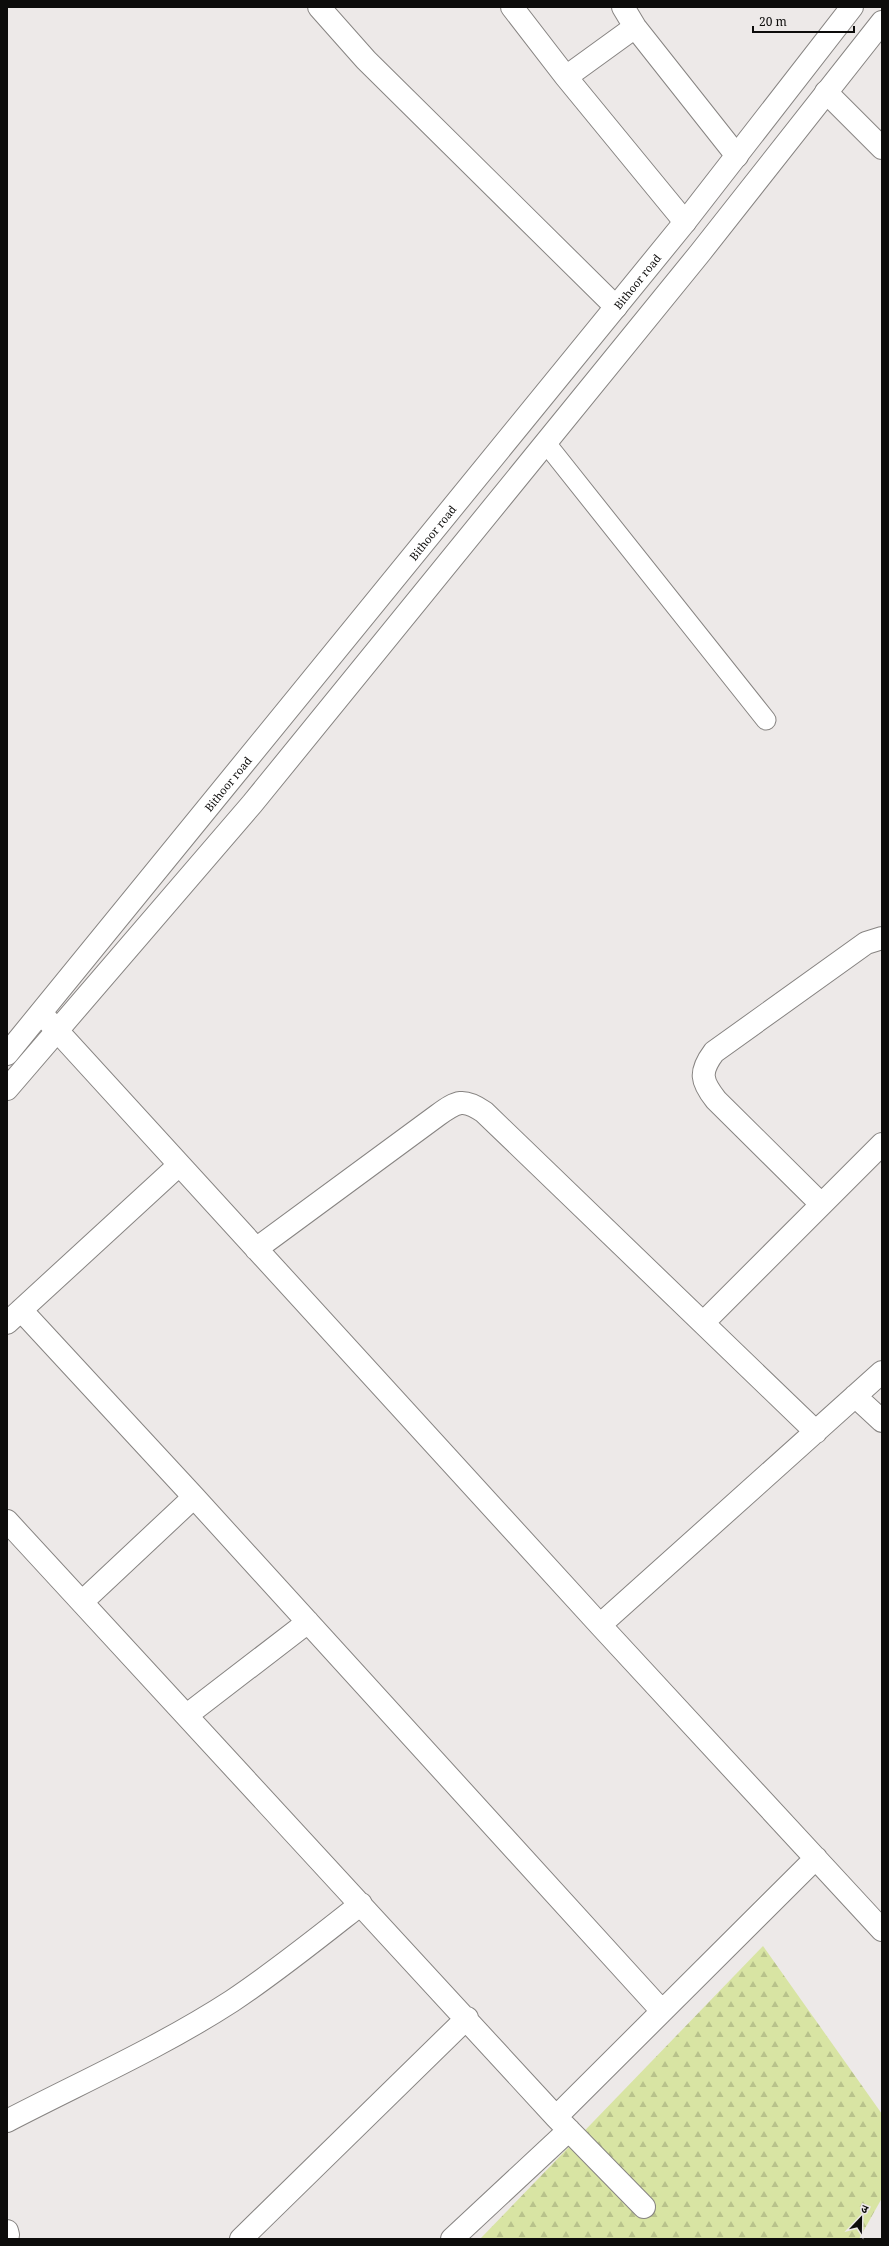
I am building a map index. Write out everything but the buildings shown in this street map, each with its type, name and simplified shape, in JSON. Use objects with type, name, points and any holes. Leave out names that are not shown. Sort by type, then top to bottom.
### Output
[{"type":"street","points":[[319,7],[366,60],[616,306]]},
{"type":"street","points":[[512,7],[566,77],[685,222]]},
{"type":"street","points":[[623,7],[635,27],[736,156]]},
{"type":"street","name":"Bithoor road","points":[[7,1054],[685,222],[852,7]]},
{"type":"street","points":[[7,1089],[56,1030],[252,804],[700,253],[882,22]]},
{"type":"street","points":[[566,77],[635,27]]},
{"type":"street","points":[[826,92],[882,148]]},
{"type":"street","points":[[821,1204],[716,1100],[706,1087],[703,1076],[706,1063],[714,1052],[866,943],[882,938]]},
{"type":"street","points":[[41,1013],[600,1625],[882,1930]]},
{"type":"street","points":[[256,1249],[452,1105],[464,1102],[474,1105],[484,1112],[816,1432]]},
{"type":"street","points":[[703,1323],[882,1144]]},
{"type":"street","points":[[179,1165],[14,1317],[194,1497],[662,2011]]},
{"type":"street","points":[[600,1625],[882,1372]]},
{"type":"street","points":[[855,1396],[882,1421]]},
{"type":"street","points":[[82,1602],[194,1497]]},
{"type":"street","points":[[7,1521],[467,2018],[562,2123],[644,2207]]},
{"type":"street","points":[[186,1715],[308,1622]]},
{"type":"street","points":[[452,2239],[562,2123],[662,2011],[816,1858]]},
{"type":"street","points":[[7,2121],[186,2028],[232,2001],[361,1904]]},
{"type":"street","points":[[240,2239],[467,2018]]},
{"type":"lane","points":[[545,442],[766,720]]},
{"type":"green space","points":[[763,1946],[882,2114],[882,2198],[859,2239],[480,2239]]}]
